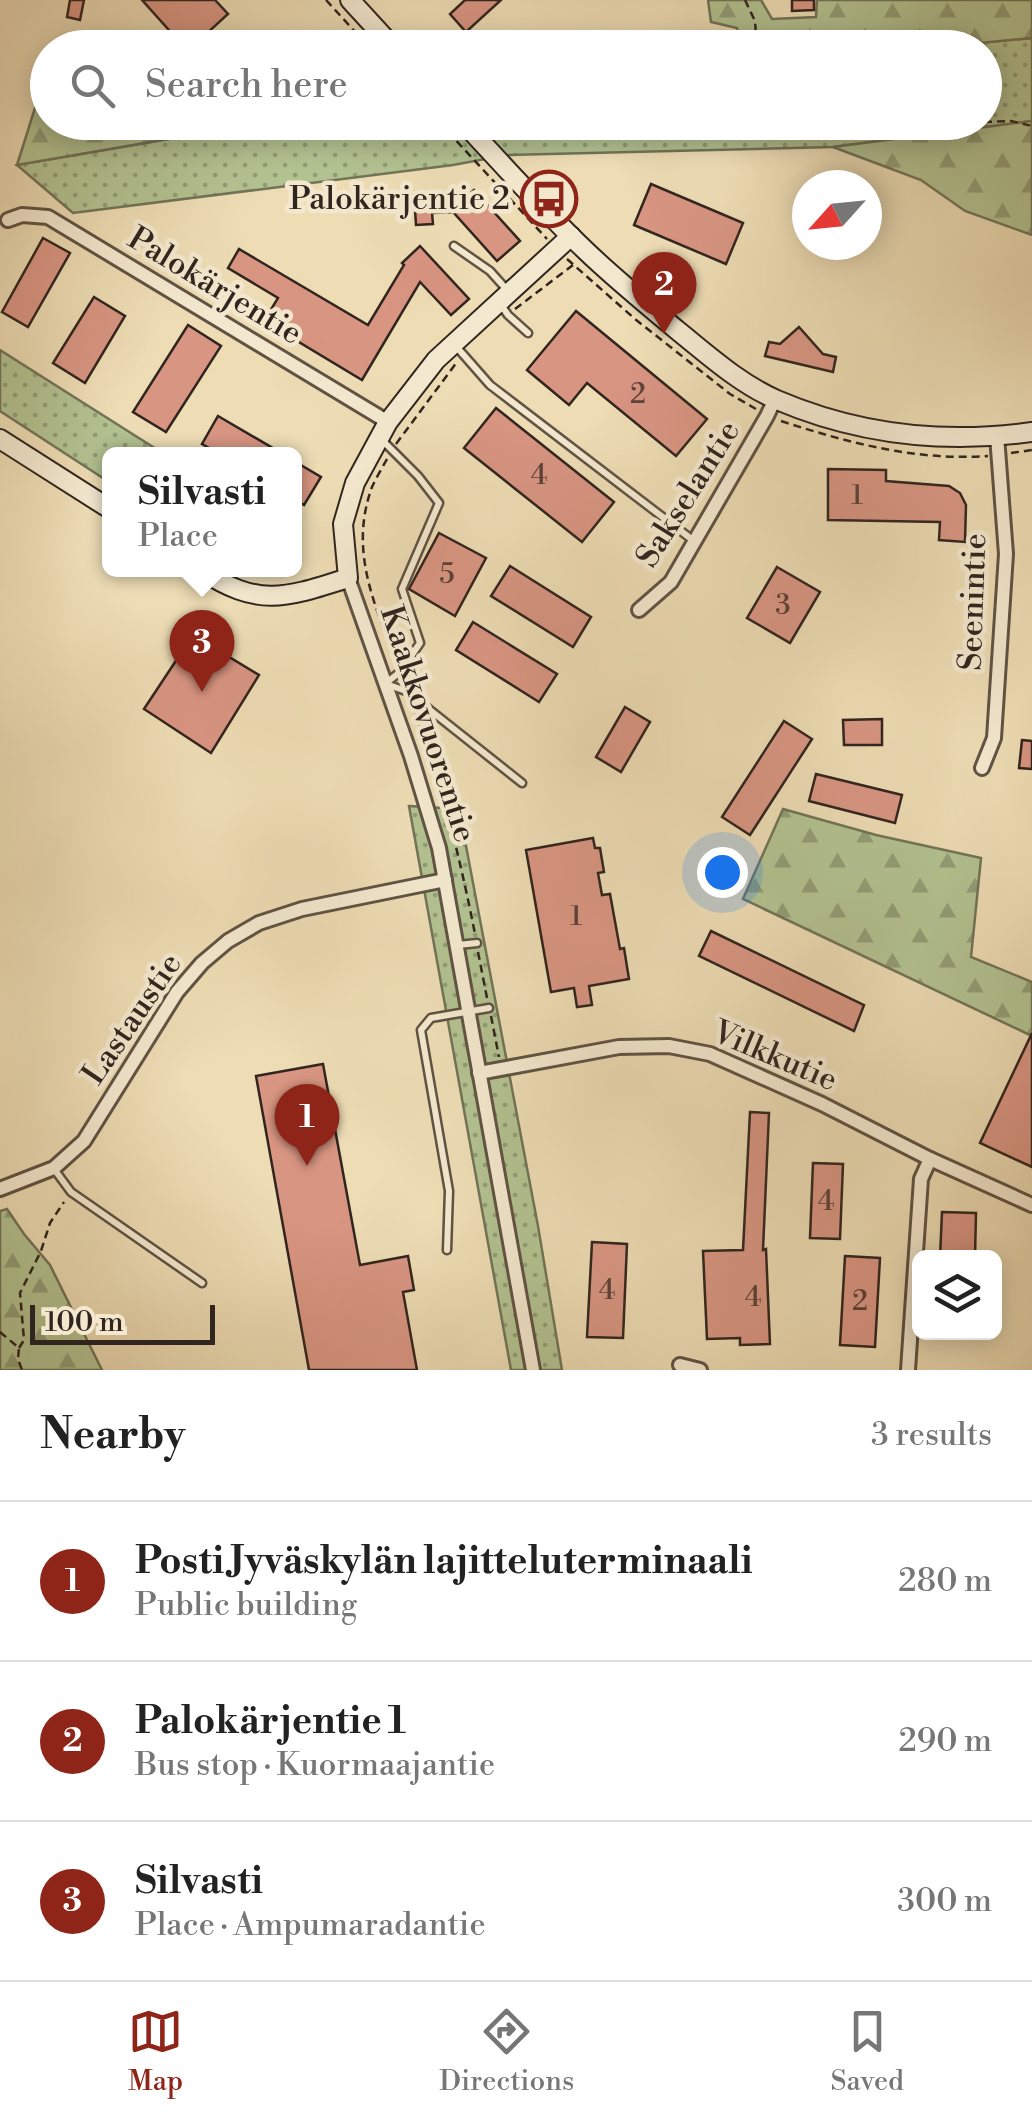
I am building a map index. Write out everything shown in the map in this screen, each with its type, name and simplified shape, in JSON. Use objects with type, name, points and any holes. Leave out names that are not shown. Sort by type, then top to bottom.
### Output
[{"type":"street","points":[[350,0],[378,30]]},
{"type":"street","points":[[480,140],[571,236],[689,340],[738,378],[775,399],[824,416],[934,438],[1032,432]]},
{"type":"street","name":"Palokärjentie","points":[[8,220],[22,215],[48,217],[387,436]]},
{"type":"street","name":"Kaakkovuorentie","points":[[533,1370],[445,880],[431,818],[348,578],[344,524],[355,482],[436,360],[458,349],[571,236]]},
{"type":"street","name":"Sakselantie","points":[[639,610],[671,582],[775,399]]},
{"type":"street","name":"Seenintie","points":[[982,768],[994,738],[1006,554],[997,436]]},
{"type":"street","points":[[0,439],[102,504]]},
{"type":"street","points":[[212,577],[254,596],[287,595],[348,578]]},
{"type":"street","name":"Lastaustie","points":[[0,1189],[54,1168],[84,1142],[178,992],[202,963],[228,941],[259,923],[302,909],[445,880]]},
{"type":"street","name":"Vilkkutie","points":[[479,1073],[619,1047],[669,1046],[710,1054],[1032,1205]]},
{"type":"street","points":[[908,1370],[921,1179],[930,1159]]},
{"type":"street","points":[[680,1364],[700,1370]]},
{"type":"lane","points":[[454,246],[490,271],[505,303],[528,333]]},
{"type":"lane","points":[[458,349],[490,385],[694,542]]},
{"type":"lane","points":[[385,684],[400,672],[420,643],[402,590],[440,503],[387,436]]},
{"type":"lane","points":[[385,684],[406,690],[522,783]]},
{"type":"lane","points":[[457,945],[476,943]]},
{"type":"lane","points":[[447,1250],[448,1191],[421,1030],[431,1018],[489,1008]]},
{"type":"lane","points":[[54,1168],[71,1192],[202,1283]]},
{"type":"path","points":[[326,0],[354,30]]},
{"type":"path","points":[[745,0],[756,30]]},
{"type":"path","points":[[1002,121],[1032,126]]},
{"type":"path","points":[[505,303],[573,265]]},
{"type":"path","points":[[400,672],[367,582],[363,529],[387,436],[426,402],[458,349]]},
{"type":"path","points":[[406,690],[442,789],[463,871],[501,1069]]},
{"type":"path","points":[[22,1370],[18,1359],[18,1348],[24,1340],[20,1293],[50,1223],[71,1192]]},
{"type":"path","points":[[0,1332],[18,1348]]},
{"type":"green space","points":[[708,0],[761,0],[772,19],[816,17],[817,0],[1032,0],[1032,38],[1002,41],[1002,30],[737,30],[711,22]]},
{"type":"green space","points":[[1032,38],[1032,121],[1002,125],[1002,41]]},
{"type":"green space","points":[[1032,121],[1032,235],[965,211],[921,180],[833,147],[887,140],[1002,140],[1002,125]]},
{"type":"green space","points":[[30,124],[30,140],[162,140],[17,165]]},
{"type":"green space","points":[[162,140],[887,140],[833,147],[507,155],[73,213],[17,165]]},
{"type":"green space","points":[[0,350],[153,447],[102,447],[102,477],[0,411]]},
{"type":"green space","points":[[409,806],[459,809],[562,1370],[511,1370]]},
{"type":"green space","points":[[783,809],[981,858],[971,957],[1032,982],[1032,1036],[743,899]]},
{"type":"green space","points":[[7,1209],[50,1265],[102,1370],[0,1370],[0,1211]]},
{"type":"building","points":[[70,0],[84,0],[80,20],[67,17]]},
{"type":"building","points":[[142,0],[215,0],[228,14],[211,30],[169,30]]},
{"type":"building","points":[[465,0],[501,0],[468,30],[450,14]]},
{"type":"building","points":[[792,0],[814,0],[814,10],[792,11]]},
{"type":"building","points":[[651,184],[743,223],[726,264],[634,225]]},
{"type":"building","points":[[474,190],[520,241],[497,261],[453,212],[432,213],[433,224],[416,225],[414,194],[461,191],[466,197]]},
{"type":"building","points":[[43,238],[70,253],[28,327],[2,312]]},
{"type":"building","points":[[420,246],[469,299],[451,315],[420,282],[362,380],[264,321],[278,298],[228,268],[239,249],[368,325],[402,263]]},
{"type":"building","points":[[94,297],[125,316],[85,383],[53,363]]},
{"type":"building","points":[[576,311],[707,419],[676,456],[587,383],[569,405],[527,370]]},
{"type":"building","points":[[188,325],[221,346],[166,432],[133,412]]},
{"type":"building","points":[[799,327],[823,354],[836,357],[833,372],[765,356],[769,342],[780,344]]},
{"type":"building","points":[[496,408],[614,502],[582,542],[464,448]]},
{"type":"building","points":[[218,416],[271,447],[207,447],[202,444]]},
{"type":"building","points":[[302,466],[321,477],[302,504]]},
{"type":"building","points":[[828,469],[886,470],[886,481],[949,486],[960,493],[966,505],[965,542],[939,540],[940,522],[828,520]]},
{"type":"building","points":[[439,533],[486,558],[455,616],[409,589]]},
{"type":"building","points":[[510,566],[591,617],[573,647],[491,596]]},
{"type":"building","points":[[777,567],[820,592],[790,643],[747,618]]},
{"type":"building","points":[[473,622],[557,674],[539,702],[456,650]]},
{"type":"building","points":[[193,635],[259,675],[211,753],[144,709]]},
{"type":"building","points":[[625,707],[650,722],[621,772],[596,757]]},
{"type":"building","points":[[882,719],[882,745],[844,745],[843,720]]},
{"type":"building","points":[[784,721],[812,739],[750,835],[722,817]]},
{"type":"building","points":[[1022,740],[1032,741],[1032,769],[1019,768]]},
{"type":"building","points":[[816,774],[902,795],[895,823],[809,801]]},
{"type":"building","points":[[593,838],[595,848],[600,848],[604,872],[598,873],[602,895],[610,894],[629,979],[589,986],[592,1005],[577,1007],[574,988],[551,992],[526,850]]},
{"type":"building","points":[[711,931],[864,1005],[854,1031],[699,956]]},
{"type":"building","points":[[1032,1033],[1032,1167],[980,1143]]},
{"type":"building","points":[[323,1064],[360,1265],[408,1256],[414,1290],[403,1292],[417,1370],[309,1370],[256,1076]]},
{"type":"building","points":[[750,1112],[769,1113],[763,1250],[766,1249],[770,1344],[740,1345],[740,1338],[707,1339],[703,1251],[743,1250]]},
{"type":"building","points":[[813,1163],[843,1164],[840,1239],[810,1238]]},
{"type":"building","points":[[942,1212],[976,1213],[975,1250],[940,1250]]},
{"type":"building","points":[[592,1242],[627,1244],[623,1338],[587,1337]]},
{"type":"building","points":[[845,1256],[880,1258],[875,1347],[840,1345]]},
{"type":"place","name":"Palokärjentie 2","points":[[549,199]]},
{"type":"place","name":"Palokärjentie 1","points":[[664,334]]},
{"type":"place","name":"Silvasti","points":[[202,692]]},
{"type":"place","name":"Posti Jyväskylän lajitteluterminaali","points":[[307,1166]]}]
